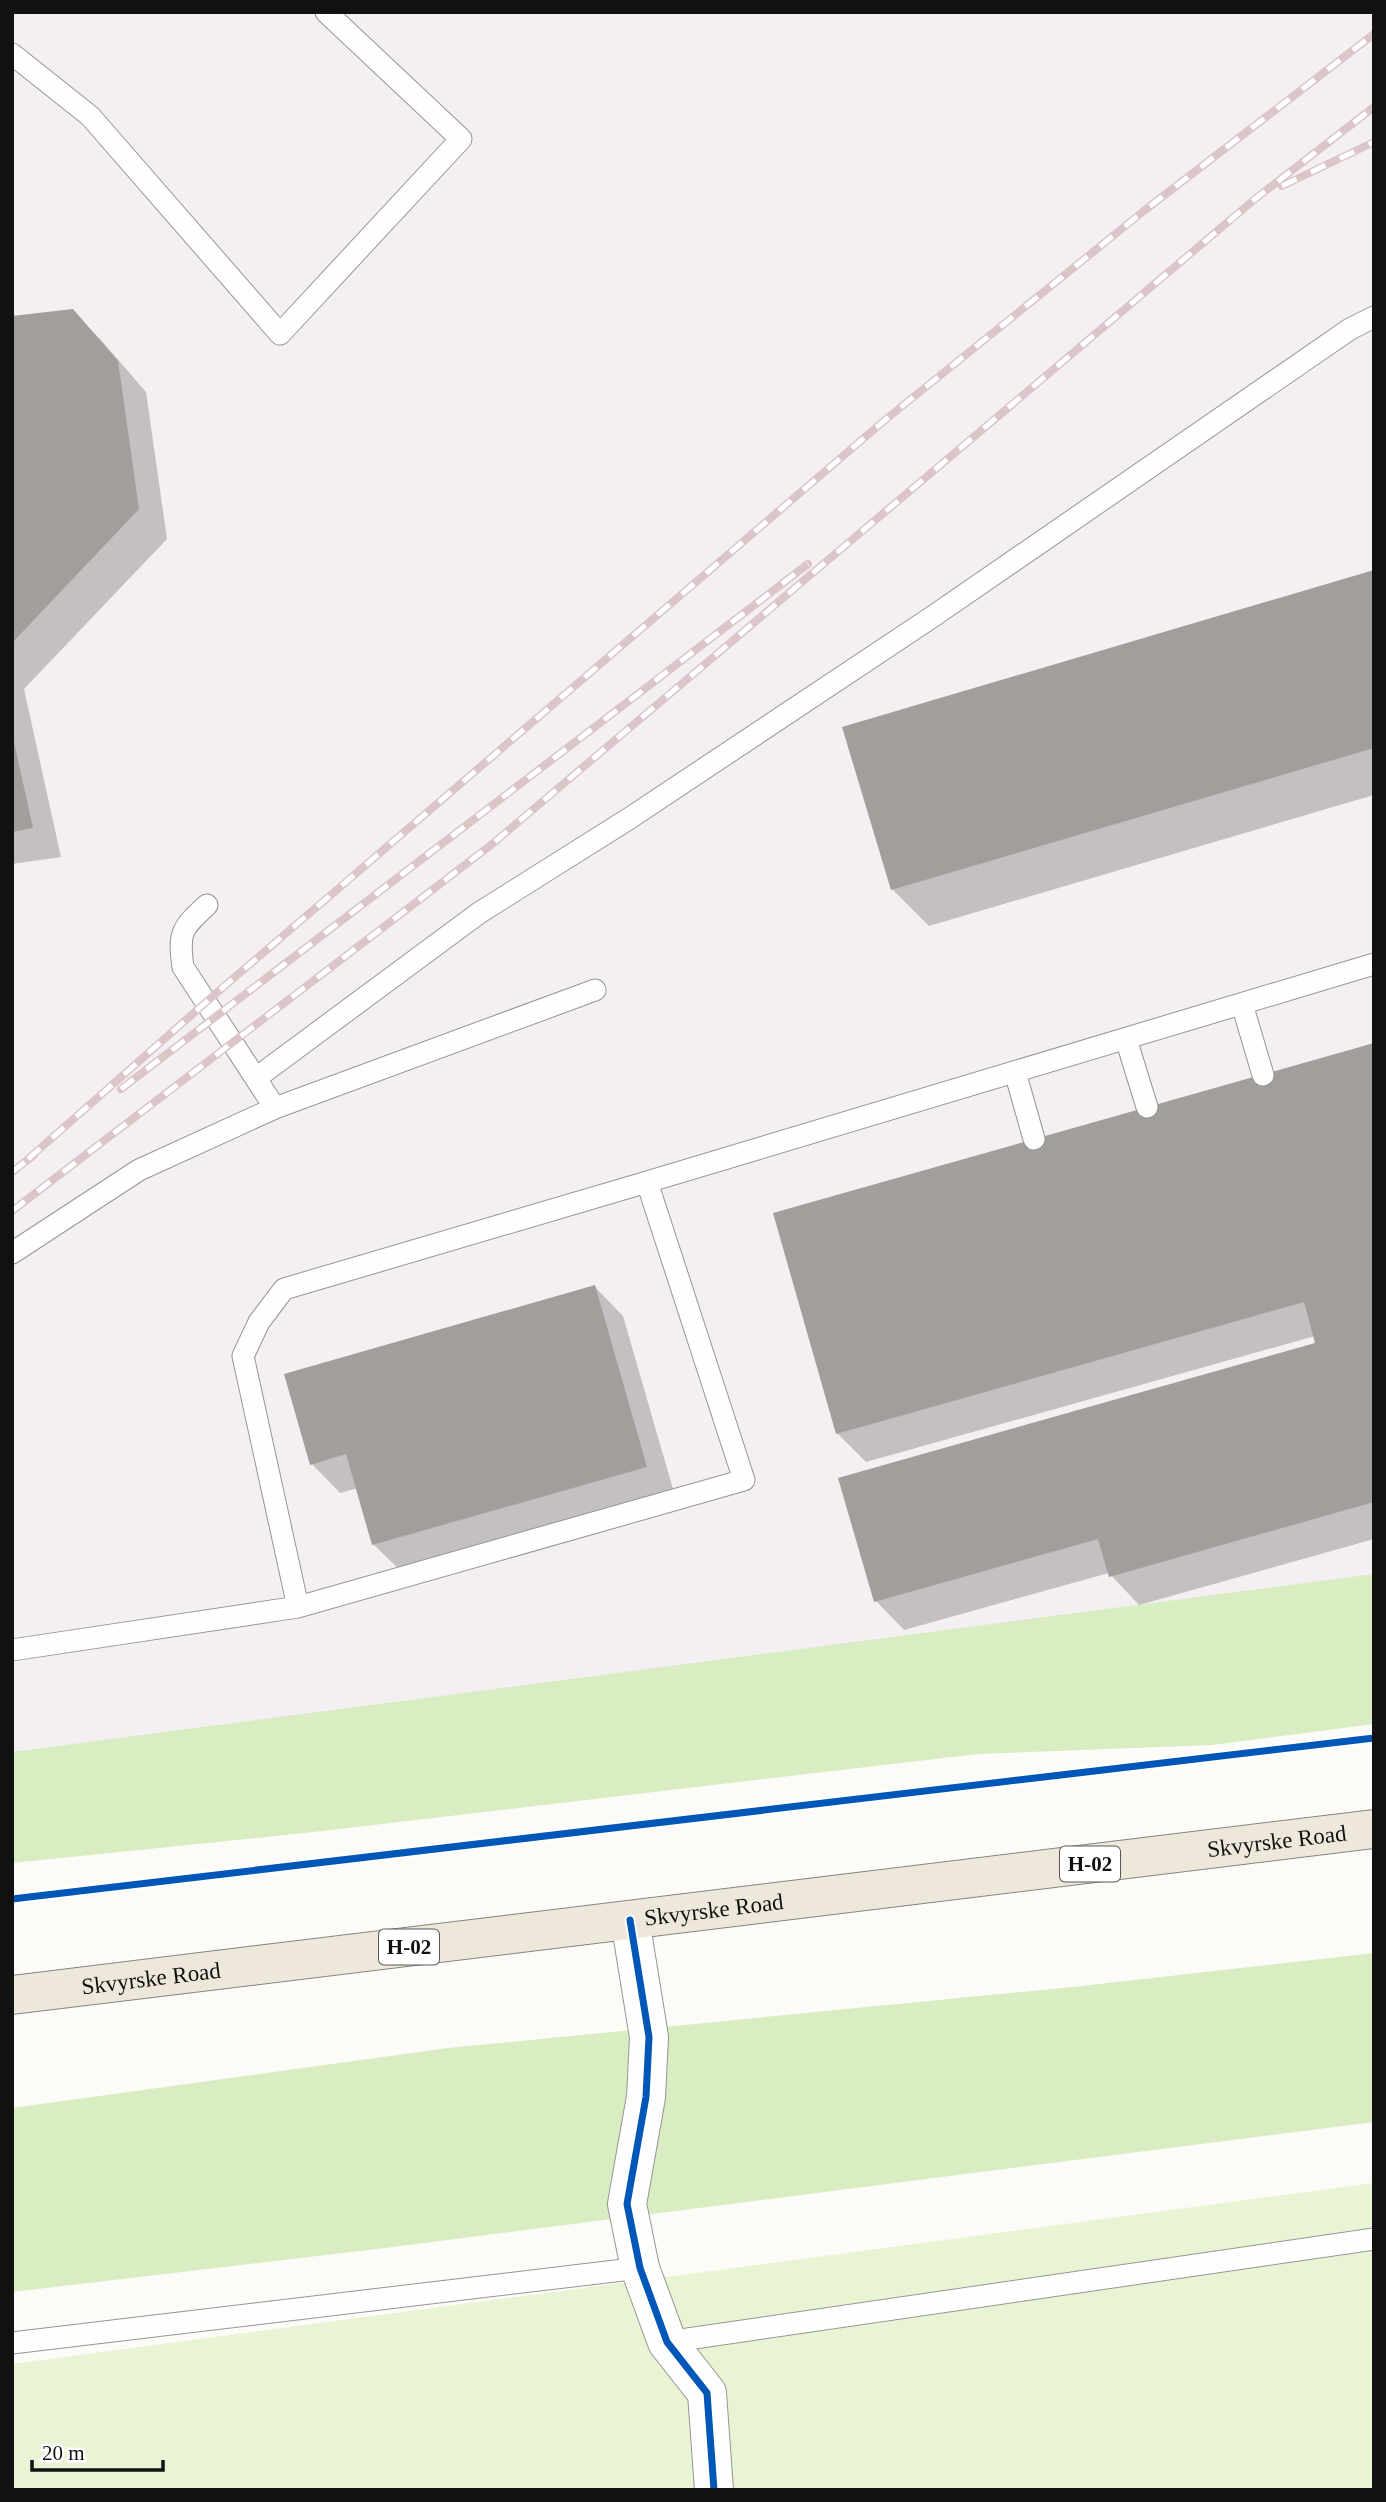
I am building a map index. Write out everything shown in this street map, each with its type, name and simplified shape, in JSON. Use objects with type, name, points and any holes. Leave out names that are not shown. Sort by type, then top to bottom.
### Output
[{"type":"main road","name":"Skvyrske Road","points":[[12,1995],[1374,1829]]},
{"type":"street","points":[[630,1920],[649,2037],[646,2097],[627,2204],[640,2268],[667,2343],[708,2393],[714,2490]]},
{"type":"lane","points":[[12,54],[90,116],[280,334],[461,139],[326,12]]},
{"type":"lane","points":[[256,1078],[479,913],[630,818],[845,676],[1350,329],[1374,317]]},
{"type":"lane","points":[[207,905],[186,924],[180,945],[183,967],[275,1108]]},
{"type":"lane","points":[[298,1606],[243,1356],[259,1322],[284,1289],[1374,964]]},
{"type":"lane","points":[[12,1253],[139,1170],[275,1108],[595,990]]},
{"type":"lane","points":[[1242,1004],[1264,1074]]},
{"type":"lane","points":[[1125,1039],[1147,1107]]},
{"type":"lane","points":[[1015,1072],[1034,1139]]},
{"type":"lane","points":[[12,1650],[298,1606],[744,1480],[647,1182]]},
{"type":"lane","points":[[667,2343],[1374,2239]]},
{"type":"lane","points":[[12,2343],[640,2268]]},
{"type":"shaded area","points":[[12,12],[1374,12],[1374,1692],[12,1850]]},
{"type":"green space","points":[[1374,1574],[1374,1724],[1212,1745],[978,1754],[305,1833],[12,1863],[12,1752]]},
{"type":"green space","points":[[1374,1953],[1374,2122],[385,2248],[12,2292],[12,2108],[448,2048],[1073,1987]]},
{"type":"green space","points":[[1374,2183],[1374,2490],[12,2490],[12,2364]]},
{"type":"building","points":[[73,309],[118,361],[139,509],[12,643],[12,316]]},
{"type":"building","points":[[1374,570],[1374,748],[891,890],[842,727]]},
{"type":"building","points":[[12,733],[33,828],[12,832]]},
{"type":"building","points":[[1374,1043],[1374,1502],[1109,1577],[1098,1539],[874,1602],[838,1478],[1315,1343],[1304,1302],[836,1434],[773,1213]]},
{"type":"building","points":[[595,1285],[647,1467],[372,1545],[346,1454],[310,1465],[284,1374]]},
{"type":"railway","points":[[28,1159],[221,989],[885,420],[1145,210],[1374,34]]},
{"type":"railway","points":[[12,1211],[491,845],[1255,199],[1374,107]]},
{"type":"railway","points":[[1282,186],[1374,142]]},
{"type":"railway","points":[[121,1089],[808,564]]},
{"type":"railway","points":[[12,1172],[34,1155]]},
{"type":"cycle path","points":[[12,1899],[1374,1738]]},
{"type":"cycle path","points":[[630,1920],[649,2037],[646,2097],[627,2204],[640,2268],[667,2342],[707,2393],[714,2490]]}]
